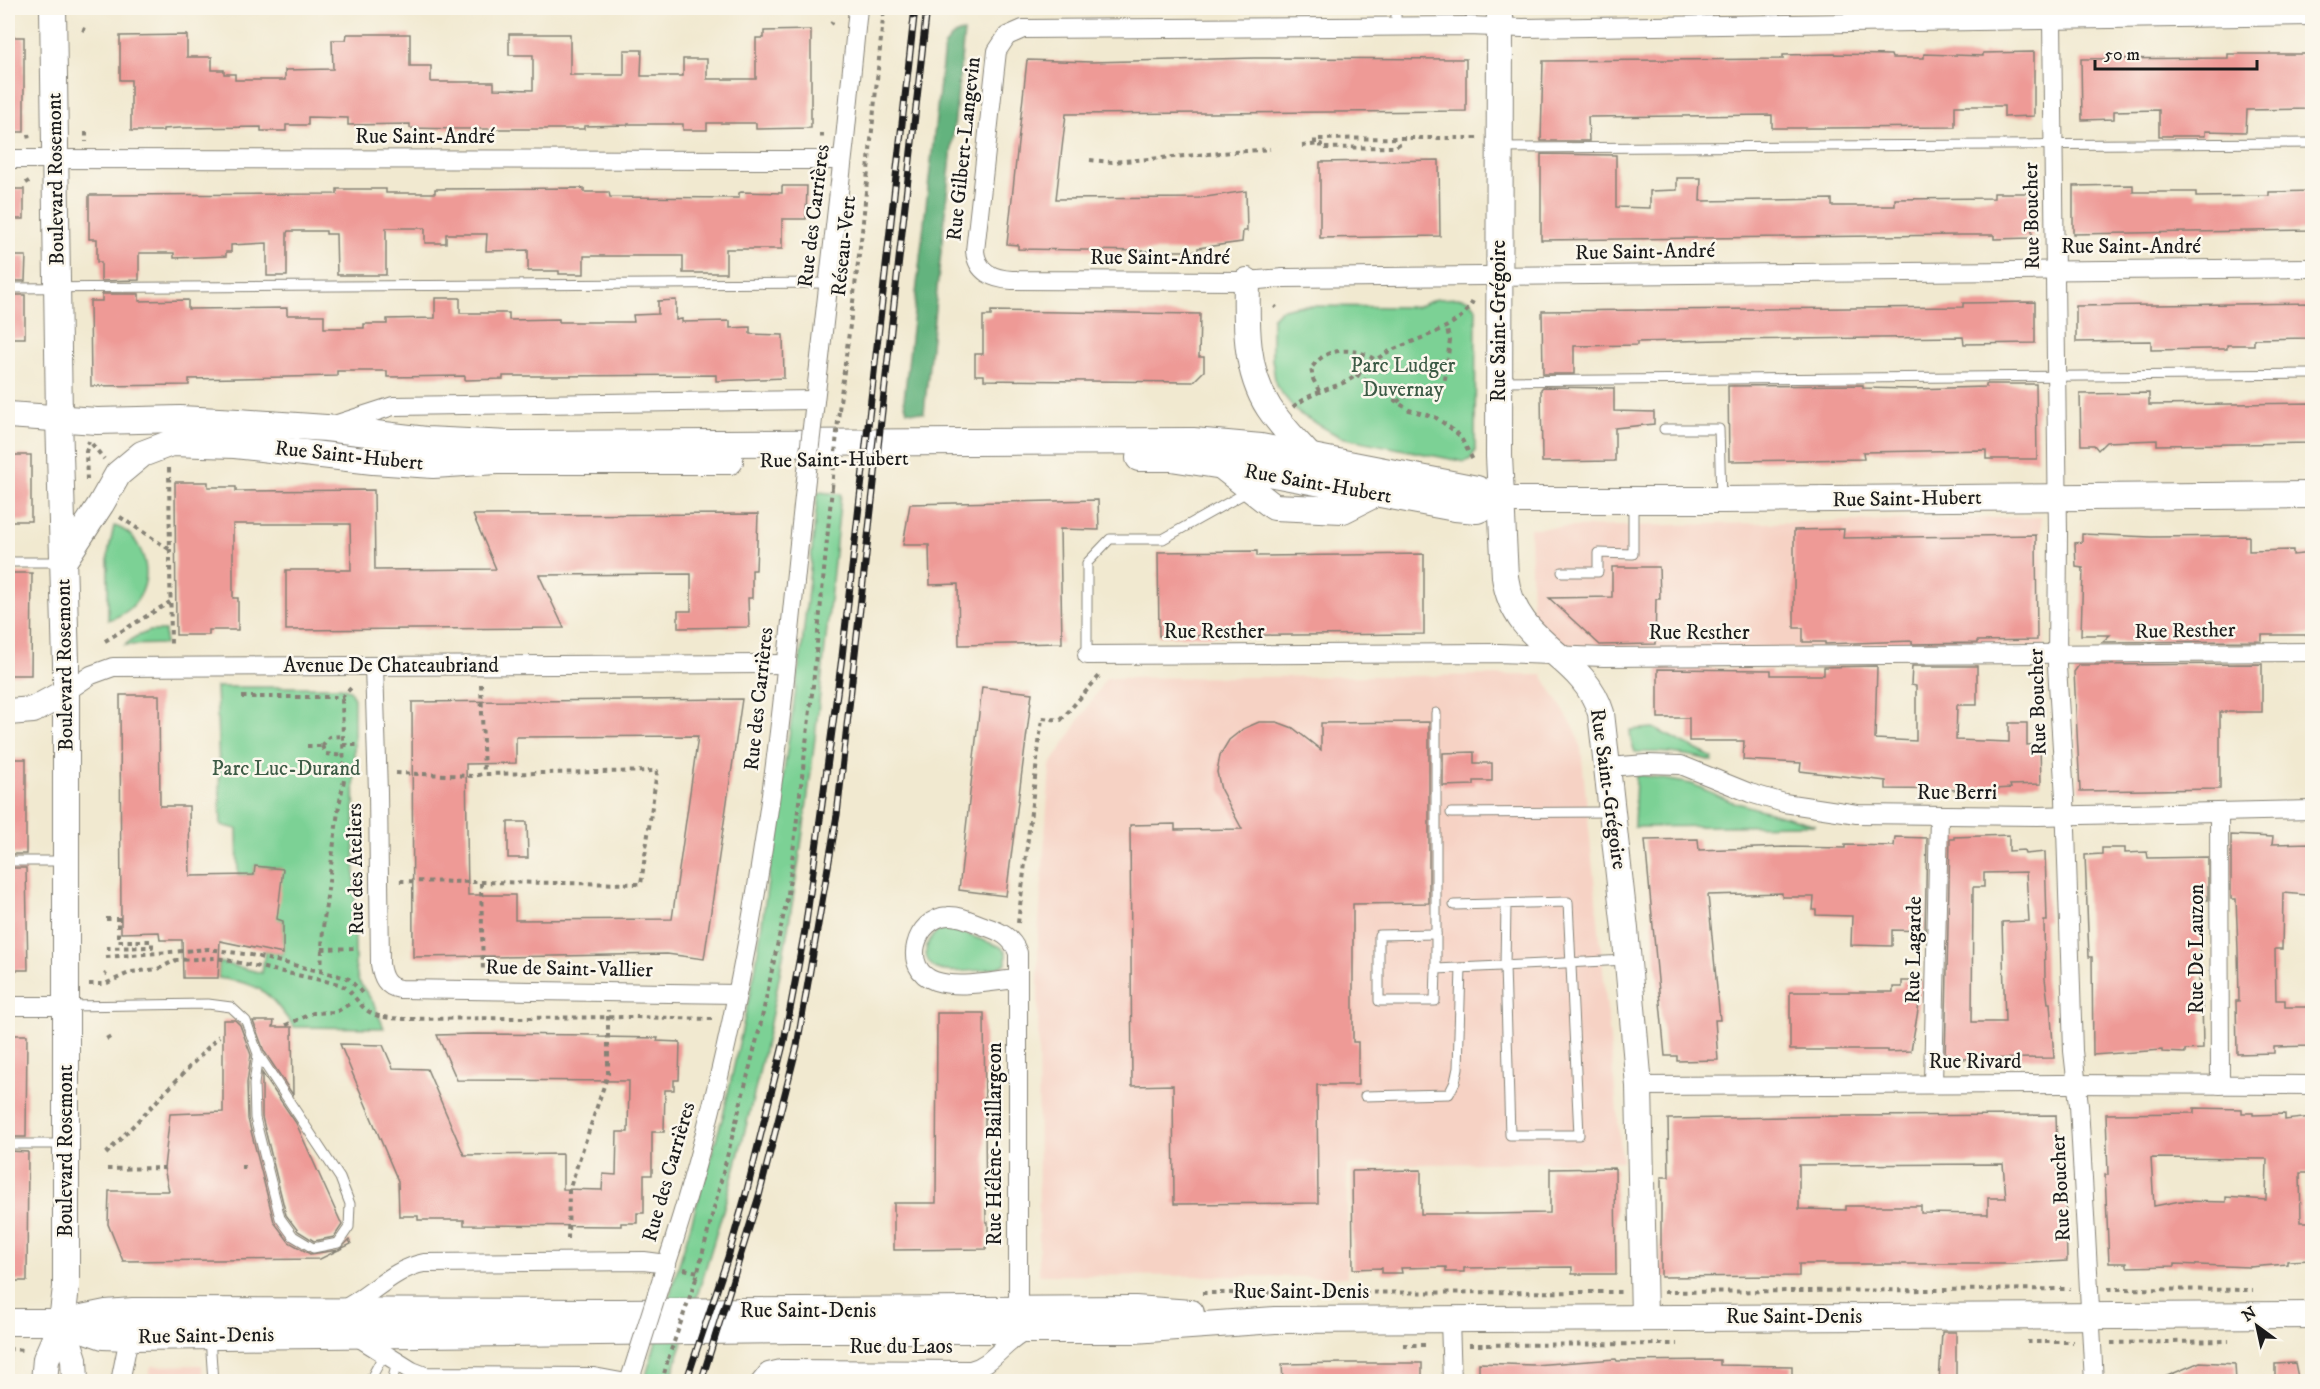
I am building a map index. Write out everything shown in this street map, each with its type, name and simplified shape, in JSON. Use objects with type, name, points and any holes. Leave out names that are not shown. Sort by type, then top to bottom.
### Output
[{"type":"street","name":"Boulevard Rosemont","points":[[44,1382],[46,1359],[62,1322],[66,1287],[66,692],[53,8]]},
{"type":"street","name":"Rue des Carrières","points":[[629,1382],[702,1143],[737,994],[765,836],[829,283],[858,8]]},
{"type":"street","points":[[1396,26],[1500,17],[2052,20],[2313,16]]},
{"type":"street","name":"Rue Saint-Grégoire","points":[[1500,17],[1490,143],[1499,277],[1501,500],[1504,569],[1510,601],[1516,614],[1556,656],[1581,676],[1594,693],[1601,713],[1609,767],[1638,1086],[1644,1317]]},
{"type":"street","name":"Rue Boucher","points":[[2052,20],[2057,654],[2073,1051],[2077,1084],[2094,1382]]},
{"type":"street","name":"Rue Gilbert-Langevin","points":[[982,269],[975,256],[976,240],[996,57],[999,46],[1007,36],[1017,30],[1028,28],[1396,26]]},
{"type":"street","name":"Rue Saint-André","points":[[8,159],[842,160]]},
{"type":"street","name":"Rue Saint-André","points":[[982,269],[994,278],[1012,280],[1247,281],[1283,278],[2313,268]]},
{"type":"street","points":[[1247,281],[1249,346],[1255,377],[1268,406],[1311,458]]},
{"type":"street","name":"Rue Saint-Hubert","points":[[326,428],[393,406],[814,405]]},
{"type":"street","name":"Rue Saint-Hubert","points":[[8,416],[59,417],[97,421],[180,418],[326,428],[404,438],[508,444],[1193,441],[1261,447],[1477,489],[1501,500]]},
{"type":"street","name":"Rue Saint-Hubert","points":[[165,455],[178,442],[235,445],[373,461],[433,465],[497,461],[1171,458],[1477,510],[1501,500],[2313,495]]},
{"type":"street","points":[[63,562],[118,474],[134,459],[165,455]]},
{"type":"street","points":[[1224,467],[1274,507],[1343,510],[1375,494]]},
{"type":"street","name":"Rue Resther","points":[[1087,655],[1499,653],[1556,656],[2313,652]]},
{"type":"street","name":"Avenue De Chateaubriand","points":[[8,712],[33,710],[91,675],[113,667],[786,664]]},
{"type":"street","name":"Rue des Ateliers","points":[[374,666],[380,964],[386,982],[393,988],[400,989]]},
{"type":"street","name":"Rue Berri","points":[[1609,767],[1646,764],[1681,765],[1750,793],[1815,809],[1857,814],[2065,815],[2313,810]]},
{"type":"street","name":"Rue De Lauzon","points":[[2219,812],[2220,1085]]},
{"type":"street","name":"Rue Lagarde","points":[[1933,1084],[1939,816]]},
{"type":"street","name":"Rue Hélène-Baillargeon","points":[[1018,979],[969,984],[951,984],[933,980],[921,971],[917,964],[916,940],[929,923],[949,916],[1003,933],[1015,945],[1019,961],[1025,1319]]},
{"type":"street","name":"Rue de Saint-Vallier","points":[[400,989],[737,994]]},
{"type":"street","points":[[8,1006],[66,1006]]},
{"type":"street","name":"Rue Rivard","points":[[1638,1086],[2313,1085]]},
{"type":"street","points":[[340,1311],[402,1270],[424,1263],[644,1261],[664,1271]]},
{"type":"street","name":"Rue Saint-Denis","points":[[62,1322],[103,1336],[129,1337],[1025,1319],[1135,1309],[1275,1320],[2313,1315]]},
{"type":"street","name":"Rue Saint-Denis","points":[[8,1322],[62,1322],[106,1313],[133,1311],[628,1312],[1025,1319]]},
{"type":"street","name":"Rue du Laos","points":[[760,1382],[768,1372],[781,1369],[970,1370],[984,1365],[1018,1335],[1025,1319]]},
{"type":"street","points":[[1450,1320],[1452,1382]]},
{"type":"street","name":"Boulevard Rosemont","points":[[62,1322],[74,1359],[75,1382]]},
{"type":"street","points":[[353,1334],[417,1374],[436,1377],[594,1377],[621,1382]]},
{"type":"street","points":[[120,1382],[129,1337]]},
{"type":"lane","points":[[1396,8],[1396,26]]},
{"type":"lane","points":[[1490,143],[2313,143]]},
{"type":"lane","points":[[8,288],[829,283]]},
{"type":"lane","points":[[1499,381],[2313,374]]},
{"type":"lane","points":[[1664,429],[1719,429],[1721,500]]},
{"type":"lane","points":[[1087,655],[1087,563],[1102,547],[1110,539],[1163,538],[1252,490]]},
{"type":"lane","points":[[1562,572],[1598,572],[1598,554],[1633,554],[1633,500]]},
{"type":"lane","points":[[8,562],[63,562]]},
{"type":"lane","points":[[1436,713],[1436,934],[1436,969],[1435,1001],[1379,1001],[1379,935],[1436,934]]},
{"type":"lane","points":[[1451,813],[1613,812]]},
{"type":"lane","points":[[8,861],[66,861]]},
{"type":"lane","points":[[1454,905],[1568,902],[1579,1135],[1510,1135],[1505,966],[1506,904]]},
{"type":"lane","points":[[1436,969],[1628,960]]},
{"type":"lane","points":[[1365,1096],[1449,1094],[1458,1068],[1461,968]]},
{"type":"lane","points":[[66,1006],[223,1004],[231,1007],[246,1021],[258,1054],[340,1178],[350,1204],[349,1227],[338,1244],[313,1248],[293,1236],[280,1218],[255,1118],[254,1084],[258,1054]]},
{"type":"lane","points":[[8,1144],[66,1144]]},
{"type":"lane","points":[[210,1335],[213,1382]]},
{"type":"lane","points":[[369,1382],[391,1358]]},
{"type":"lane","points":[[391,1358],[392,1382]]},
{"type":"path","name":"Réseau-Vert","points":[[832,488],[839,410],[862,232],[884,8]]},
{"type":"path","points":[[28,134],[29,140]]},
{"type":"path","points":[[822,134],[822,140]]},
{"type":"path","points":[[1302,146],[1321,144],[1321,148],[1395,147],[1401,143],[1402,138]]},
{"type":"path","points":[[1315,144],[1315,139],[1402,138],[1490,143]]},
{"type":"path","points":[[1090,160],[1112,162],[1270,149]]},
{"type":"path","points":[[1290,411],[1319,390],[1342,383],[1403,344],[1446,327],[1463,315],[1474,298]]},
{"type":"path","points":[[1397,402],[1403,396],[1435,389],[1442,385],[1445,380],[1450,340],[1446,327]]},
{"type":"path","points":[[1319,390],[1313,379],[1311,368],[1321,358],[1341,351],[1365,354],[1375,360]]},
{"type":"path","points":[[1356,374],[1409,410],[1435,417],[1449,427],[1463,442],[1474,462]]},
{"type":"path","points":[[87,480],[86,452],[89,441],[106,462]]},
{"type":"path","points":[[165,455],[170,550],[171,648]]},
{"type":"path","points":[[112,511],[170,550]]},
{"type":"path","points":[[105,641],[170,602]]},
{"type":"path","points":[[1018,924],[1042,718],[1060,720],[1105,670]]},
{"type":"path","points":[[242,697],[342,697],[359,681]]},
{"type":"path","points":[[481,684],[484,774]]},
{"type":"path","points":[[321,972],[338,811],[344,780],[342,697]]},
{"type":"path","points":[[322,746],[329,737],[343,736]]},
{"type":"path","points":[[307,746],[322,746]]},
{"type":"path","points":[[322,746],[326,754],[344,756]]},
{"type":"path","points":[[343,746],[357,746]]},
{"type":"path","points":[[396,773],[472,776],[657,771],[641,884],[396,881]]},
{"type":"path","points":[[482,883],[483,975]]},
{"type":"path","points":[[106,919],[119,919],[118,941],[152,940],[152,947],[106,948]]},
{"type":"path","points":[[322,949],[358,948]]},
{"type":"path","points":[[106,957],[209,949],[251,956],[350,979],[364,994]]},
{"type":"path","points":[[100,984],[131,972],[158,969],[176,960],[217,958],[273,971]]},
{"type":"path","points":[[286,1025],[313,1013],[336,1012],[351,1003]]},
{"type":"path","points":[[568,1239],[568,1190],[608,1074],[608,1010]]},
{"type":"path","points":[[107,1036],[110,1041]]},
{"type":"path","points":[[106,1154],[219,1036]]},
{"type":"path","points":[[241,1167],[250,1167]]},
{"type":"path","points":[[107,1169],[164,1168]]},
{"type":"path","points":[[662,1382],[696,1279]]},
{"type":"path","name":"Rue Saint-Denis","points":[[1657,1292],[2076,1289]]},
{"type":"path","points":[[2104,1289],[2257,1290]]},
{"type":"path","name":"Rue Saint-Denis","points":[[1191,1293],[1628,1292]]},
{"type":"path","points":[[2106,1343],[2236,1341]]},
{"type":"path","points":[[8,1349],[24,1350]]},
{"type":"shaded area","points":[[2041,517],[2045,646],[1568,652],[1532,615],[1530,528]]},
{"type":"shaded area","points":[[1542,675],[1576,731],[1581,748],[1622,1161],[1347,1165],[1347,1277],[1039,1275],[1038,936],[1050,766],[1106,678]]},
{"type":"shaded area","points":[[202,1365],[203,1381],[147,1381],[151,1366]]},
{"type":"green space","points":[[964,32],[924,413],[907,411],[904,400],[944,47],[952,37]]},
{"type":"green space","name":"Parc Ludger Duvernay","points":[[1437,299],[1470,300],[1476,308],[1475,451],[1471,459],[1465,462],[1340,437],[1298,413],[1276,386],[1272,359],[1272,318],[1280,310],[1296,306],[1416,307]]},
{"type":"green space","points":[[818,492],[841,494],[805,816],[773,1008],[752,1103],[727,1196],[670,1381],[644,1382],[723,1116],[755,971],[802,647]]},
{"type":"green space","points":[[114,526],[125,531],[137,543],[144,558],[146,570],[142,591],[137,600],[129,609],[108,620],[108,554]]},
{"type":"green space","points":[[150,631],[165,631],[165,644],[125,645],[135,637]]},
{"type":"green space","name":"Parc Luc-Durand","points":[[216,687],[341,687],[350,690],[354,699],[355,965],[358,980],[373,1002],[384,1028],[294,1027],[277,1005],[263,992],[245,983],[218,978],[219,962],[262,973],[265,951],[283,954],[283,921],[267,917],[282,869],[255,866],[254,875],[238,875],[237,829],[221,825]]},
{"type":"green space","points":[[1653,728],[1713,758],[1712,761],[1693,756],[1635,752],[1630,730]]},
{"type":"green space","points":[[1636,776],[1692,784],[1730,801],[1816,825],[1634,827]]},
{"type":"green space","points":[[943,929],[958,931],[1001,947],[1006,953],[1006,963],[973,971],[937,969],[931,965],[926,948],[932,936]]},
{"type":"building","points":[[811,30],[811,128],[756,129],[756,123],[707,123],[707,130],[683,130],[683,124],[584,126],[584,129],[410,128],[410,124],[348,125],[348,118],[308,117],[308,125],[286,125],[286,131],[261,131],[261,127],[131,131],[131,80],[120,80],[120,36],[187,35],[187,57],[212,57],[212,70],[224,70],[224,74],[235,74],[235,80],[285,80],[285,70],[333,69],[332,40],[346,40],[347,34],[410,34],[410,66],[431,66],[431,82],[494,82],[494,89],[533,90],[533,55],[509,55],[509,34],[570,34],[570,75],[624,75],[624,50],[642,50],[641,76],[683,76],[683,59],[707,59],[707,79],[756,79],[756,38],[764,38],[764,31]]},
{"type":"building","points":[[8,37],[24,37],[24,132],[8,132]]},
{"type":"building","points":[[2034,52],[2034,116],[2004,117],[2004,106],[1955,106],[1955,127],[1824,128],[1772,128],[1772,115],[1588,117],[1589,141],[1541,141],[1543,61],[1783,59],[1783,55],[1833,54],[1924,58],[1924,54],[1983,56],[1983,53]]},
{"type":"building","points":[[2228,54],[2312,54],[2313,109],[2247,110],[2246,132],[2205,131],[2205,136],[2159,136],[2159,110],[2114,111],[2114,119],[2082,120],[2081,59],[2228,58]]},
{"type":"building","points":[[1254,58],[1466,59],[1466,111],[1066,114],[1056,199],[1199,198],[1246,191],[1247,231],[1243,231],[1242,242],[1198,248],[1198,251],[1018,249],[1018,245],[1007,244],[1027,60],[1091,62]]},
{"type":"building","points":[[1541,154],[1616,155],[1616,207],[1650,208],[1650,191],[1677,190],[1677,178],[1701,178],[1700,201],[1832,199],[1832,206],[1895,206],[1895,199],[1994,198],[1994,193],[2031,193],[2032,238],[1994,239],[1994,235],[1960,235],[1541,240]]},
{"type":"building","points":[[1439,160],[1440,236],[1320,238],[1320,162]]},
{"type":"building","points":[[2133,185],[2133,192],[2196,192],[2196,197],[2269,196],[2269,192],[2313,191],[2313,230],[2073,234],[2073,186]]},
{"type":"building","points":[[782,186],[807,186],[806,219],[782,219],[782,249],[726,249],[726,273],[683,273],[683,256],[584,256],[584,274],[528,271],[528,250],[486,251],[487,234],[446,234],[446,243],[425,243],[425,228],[386,228],[386,275],[337,275],[336,234],[326,234],[326,231],[288,231],[287,276],[267,276],[267,243],[231,245],[231,252],[226,252],[226,256],[174,258],[174,253],[139,253],[139,280],[101,281],[101,262],[97,262],[97,239],[89,239],[89,195],[337,194],[337,189],[386,189],[386,193],[435,193],[435,189],[584,188],[584,192],[609,192],[610,197],[739,198],[741,192],[782,193]]},
{"type":"building","points":[[8,189],[24,189],[24,219],[8,219]]},
{"type":"building","points":[[8,256],[26,256],[25,281],[8,281]]},
{"type":"building","points":[[102,294],[139,294],[139,301],[188,300],[188,309],[287,308],[287,315],[324,315],[324,328],[364,328],[364,324],[387,324],[387,319],[435,318],[435,298],[460,298],[460,313],[509,313],[509,320],[559,319],[559,322],[634,322],[633,315],[658,314],[658,301],[676,300],[676,320],[682,319],[682,322],[730,321],[730,328],[750,327],[750,334],[783,335],[784,378],[716,381],[716,375],[503,376],[503,379],[465,380],[465,376],[387,377],[387,371],[337,371],[337,376],[189,379],[189,385],[91,386],[90,301],[102,301]]},
{"type":"building","points":[[8,295],[25,295],[25,338],[8,338]]},
{"type":"building","points":[[2035,302],[2035,343],[1964,344],[1963,337],[1637,342],[1637,345],[1574,346],[1574,374],[1543,374],[1542,311],[1963,307],[1963,303]]},
{"type":"building","points":[[2313,303],[2313,338],[2254,339],[2254,345],[2227,345],[2227,349],[2151,350],[2151,341],[2076,342],[2076,306]]},
{"type":"building","points":[[991,311],[1200,314],[1199,357],[1204,357],[1204,371],[1193,382],[984,380],[984,375],[975,375],[975,354],[983,354],[983,316],[991,316]]},
{"type":"building","points":[[1986,384],[2036,384],[2037,459],[1986,459],[1986,450],[1863,452],[1864,459],[1729,461],[1728,386],[1863,385],[1863,388],[1912,389],[1986,387]]},
{"type":"building","points":[[1543,387],[1614,388],[1614,411],[1654,412],[1654,424],[1615,428],[1615,461],[1542,462],[1541,389]]},
{"type":"building","points":[[2149,393],[2149,405],[2313,403],[2313,443],[2157,445],[2157,440],[2106,442],[2098,450],[2094,445],[2081,445],[2080,394]]},
{"type":"building","points":[[8,455],[31,455],[31,521],[8,521]]},
{"type":"building","points":[[175,482],[208,482],[208,487],[236,487],[236,491],[374,490],[375,570],[496,569],[473,515],[758,514],[756,570],[752,570],[752,598],[748,598],[749,627],[678,628],[678,611],[691,611],[691,574],[539,575],[564,628],[286,630],[286,570],[351,570],[350,524],[233,524],[233,598],[238,598],[238,630],[209,630],[209,635],[176,635]]},
{"type":"building","points":[[1098,500],[1099,530],[1060,529],[1062,643],[959,645],[958,584],[930,585],[929,545],[903,545],[910,504]]},
{"type":"building","points":[[1844,529],[1843,538],[2036,535],[2037,640],[1912,644],[1912,641],[1825,644],[1825,642],[1803,642],[1803,628],[1794,628],[1794,530]]},
{"type":"building","points":[[2082,534],[2151,537],[2249,536],[2249,551],[2293,550],[2293,555],[2313,553],[2313,635],[2262,635],[2262,641],[2102,642],[2110,635],[2081,635],[2083,568],[2076,567],[2075,543],[2082,542]]},
{"type":"building","points":[[1257,551],[1257,556],[1424,554],[1424,634],[1159,636],[1158,552]]},
{"type":"building","points":[[1612,567],[1659,567],[1660,599],[1656,599],[1655,644],[1600,645],[1549,598],[1612,597]]},
{"type":"building","points":[[8,573],[32,573],[31,675],[8,675]]},
{"type":"building","points":[[2262,664],[2262,712],[2220,712],[2220,789],[2080,791],[2074,672],[2079,665]]},
{"type":"building","points":[[1877,666],[1875,739],[1916,741],[1916,686],[1911,685],[1912,666],[1977,666],[1977,705],[1957,705],[1956,740],[2009,742],[2009,723],[2027,723],[2027,745],[2040,744],[2041,784],[2010,785],[2011,788],[1977,790],[1886,789],[1886,781],[1800,771],[1801,763],[1743,760],[1744,741],[1689,741],[1689,718],[1658,718],[1658,669],[1771,670],[1771,675],[1824,675],[1824,667]]},
{"type":"building","points":[[982,687],[1032,693],[1006,896],[959,890]]},
{"type":"building","points":[[120,695],[159,695],[160,806],[189,806],[190,876],[254,875],[255,866],[283,869],[277,919],[283,921],[283,954],[220,941],[218,978],[183,978],[182,940],[160,940],[159,932],[121,933]]},
{"type":"building","points":[[742,699],[704,959],[667,954],[413,957],[412,702]],"holes":[[[698,736],[672,919],[515,920],[515,895],[468,895],[466,764],[516,763],[516,737]]]},
{"type":"building","points":[[1259,722],[1277,722],[1293,728],[1321,750],[1321,723],[1429,722],[1429,903],[1353,904],[1353,1042],[1358,1042],[1358,1085],[1317,1085],[1318,1203],[1174,1204],[1173,1085],[1132,1086],[1130,825],[1175,824],[1175,830],[1242,829],[1221,790],[1217,772],[1220,755],[1229,740],[1243,729]]},
{"type":"building","points":[[1474,752],[1474,763],[1492,763],[1492,781],[1474,781],[1474,785],[1443,786],[1443,753]]},
{"type":"building","points":[[8,759],[26,759],[26,854],[8,854]]},
{"type":"building","points":[[508,822],[527,822],[528,858],[508,858]]},
{"type":"building","points":[[2009,835],[2009,851],[2024,850],[2025,854],[2045,852],[2047,921],[2044,921],[2045,978],[2048,1003],[2050,1003],[2054,1058],[1945,1059],[1950,839]],"holes":[[[2026,872],[2029,921],[2002,922],[2005,1022],[1972,1022],[1973,887],[1984,887],[1984,873]]]},
{"type":"building","points":[[2231,835],[2273,837],[2272,844],[2313,843],[2313,890],[2307,889],[2307,895],[2283,893],[2282,949],[2275,949],[2276,1000],[2285,1000],[2285,1007],[2313,1007],[2313,1046],[2274,1047],[2274,1053],[2237,1054],[2238,949],[2236,899],[2231,899]]},
{"type":"building","points":[[1895,837],[1927,838],[1925,931],[1892,930],[1892,946],[1851,945],[1852,916],[1816,915],[1816,910],[1813,910],[1814,897],[1782,897],[1782,893],[1708,895],[1720,1020],[1715,1020],[1718,1060],[1677,1061],[1677,1056],[1665,1056],[1645,840],[1698,839],[1699,850],[1785,847],[1845,848],[1845,845],[1894,846]]},
{"type":"building","points":[[2102,848],[2125,848],[2125,853],[2147,852],[2148,858],[2208,857],[2208,900],[2200,900],[2199,995],[2202,995],[2203,1049],[2185,1050],[2185,1053],[2162,1052],[2162,1050],[2093,1055],[2092,957],[2089,957],[2085,855],[2102,854]]},
{"type":"building","points":[[8,868],[26,868],[28,970],[8,970]]},
{"type":"building","points":[[1902,981],[1923,981],[1911,1051],[1790,1050],[1790,992],[1893,992],[1893,987],[1902,987]]},
{"type":"building","points":[[937,1013],[984,1013],[986,1222],[988,1222],[986,1249],[894,1250],[894,1203],[936,1203]]},
{"type":"building","points":[[223,1020],[235,1020],[240,1025],[251,1055],[247,1083],[248,1119],[274,1222],[289,1242],[310,1254],[338,1250],[320,1259],[123,1261],[108,1224],[109,1191],[169,1191],[164,1168],[170,1114],[223,1112]]},
{"type":"building","points":[[253,1021],[274,1021],[273,1027],[292,1027],[293,1095],[264,1051]]},
{"type":"building","points":[[8,1035],[27,1035],[26,1137],[8,1137]]},
{"type":"building","points":[[437,1035],[599,1035],[599,1037],[658,1038],[657,1041],[680,1042],[679,1080],[674,1080],[674,1090],[665,1090],[664,1132],[652,1132],[652,1175],[644,1175],[644,1213],[637,1213],[637,1223],[621,1223],[621,1226],[464,1225],[464,1220],[418,1220],[418,1216],[399,1216],[398,1181],[340,1044],[383,1045],[393,1068],[427,1069],[464,1155],[563,1154],[563,1189],[602,1190],[603,1174],[616,1175],[617,1132],[628,1132],[629,1081],[457,1080]]},
{"type":"building","points":[[262,1073],[296,1123],[342,1225],[334,1237],[314,1241],[298,1231],[286,1215],[262,1117]]},
{"type":"building","points":[[2194,1108],[2242,1109],[2242,1113],[2253,1113],[2253,1115],[2285,1114],[2285,1120],[2312,1117],[2311,1173],[2300,1173],[2301,1222],[2313,1222],[2313,1260],[2287,1261],[2287,1264],[2249,1267],[2175,1264],[2175,1266],[2127,1267],[2127,1263],[2109,1263],[2105,1175],[2108,1175],[2106,1114],[2194,1113]],"holes":[[[2151,1158],[2267,1159],[2266,1200],[2226,1197],[2226,1202],[2180,1201],[2154,1206]]]},
{"type":"building","points":[[2056,1115],[2058,1177],[2065,1177],[2067,1261],[2012,1264],[1799,1264],[1799,1276],[1661,1277],[1661,1177],[1669,1177],[1668,1119]],"holes":[[[2003,1164],[2006,1198],[1988,1198],[1988,1214],[1921,1213],[1921,1206],[1846,1206],[1846,1210],[1799,1209],[1799,1165]]]},
{"type":"building","points":[[8,1151],[28,1152],[27,1281],[8,1281]]},
{"type":"building","points":[[1615,1168],[1616,1274],[1572,1274],[1572,1267],[1464,1268],[1464,1272],[1446,1272],[1446,1267],[1401,1268],[1402,1273],[1382,1273],[1382,1268],[1353,1269],[1352,1171],[1421,1170],[1421,1214],[1488,1214],[1550,1213],[1550,1169]]},
{"type":"building","points":[[349,1240],[351,1244],[339,1250]]},
{"type":"building","points":[[1942,1332],[1956,1332],[1956,1382],[1939,1382]]},
{"type":"building","points":[[1616,1359],[1617,1361],[1720,1360],[1720,1365],[1792,1366],[1792,1382],[1479,1382],[1479,1363],[1533,1365]]},
{"type":"building","points":[[2200,1362],[2235,1364],[2236,1382],[2153,1382]]},
{"type":"building","points":[[1422,1363],[1422,1382],[1283,1382],[1282,1364]]},
{"type":"building","points":[[2295,1363],[2299,1382],[2275,1382],[2275,1364]]},
{"type":"railway","points":[[686,1382],[728,1257],[747,1190],[784,1041],[805,930],[842,657],[915,8]]},
{"type":"railway","points":[[701,1382],[759,1196],[797,1046],[837,815],[927,8]]}]
